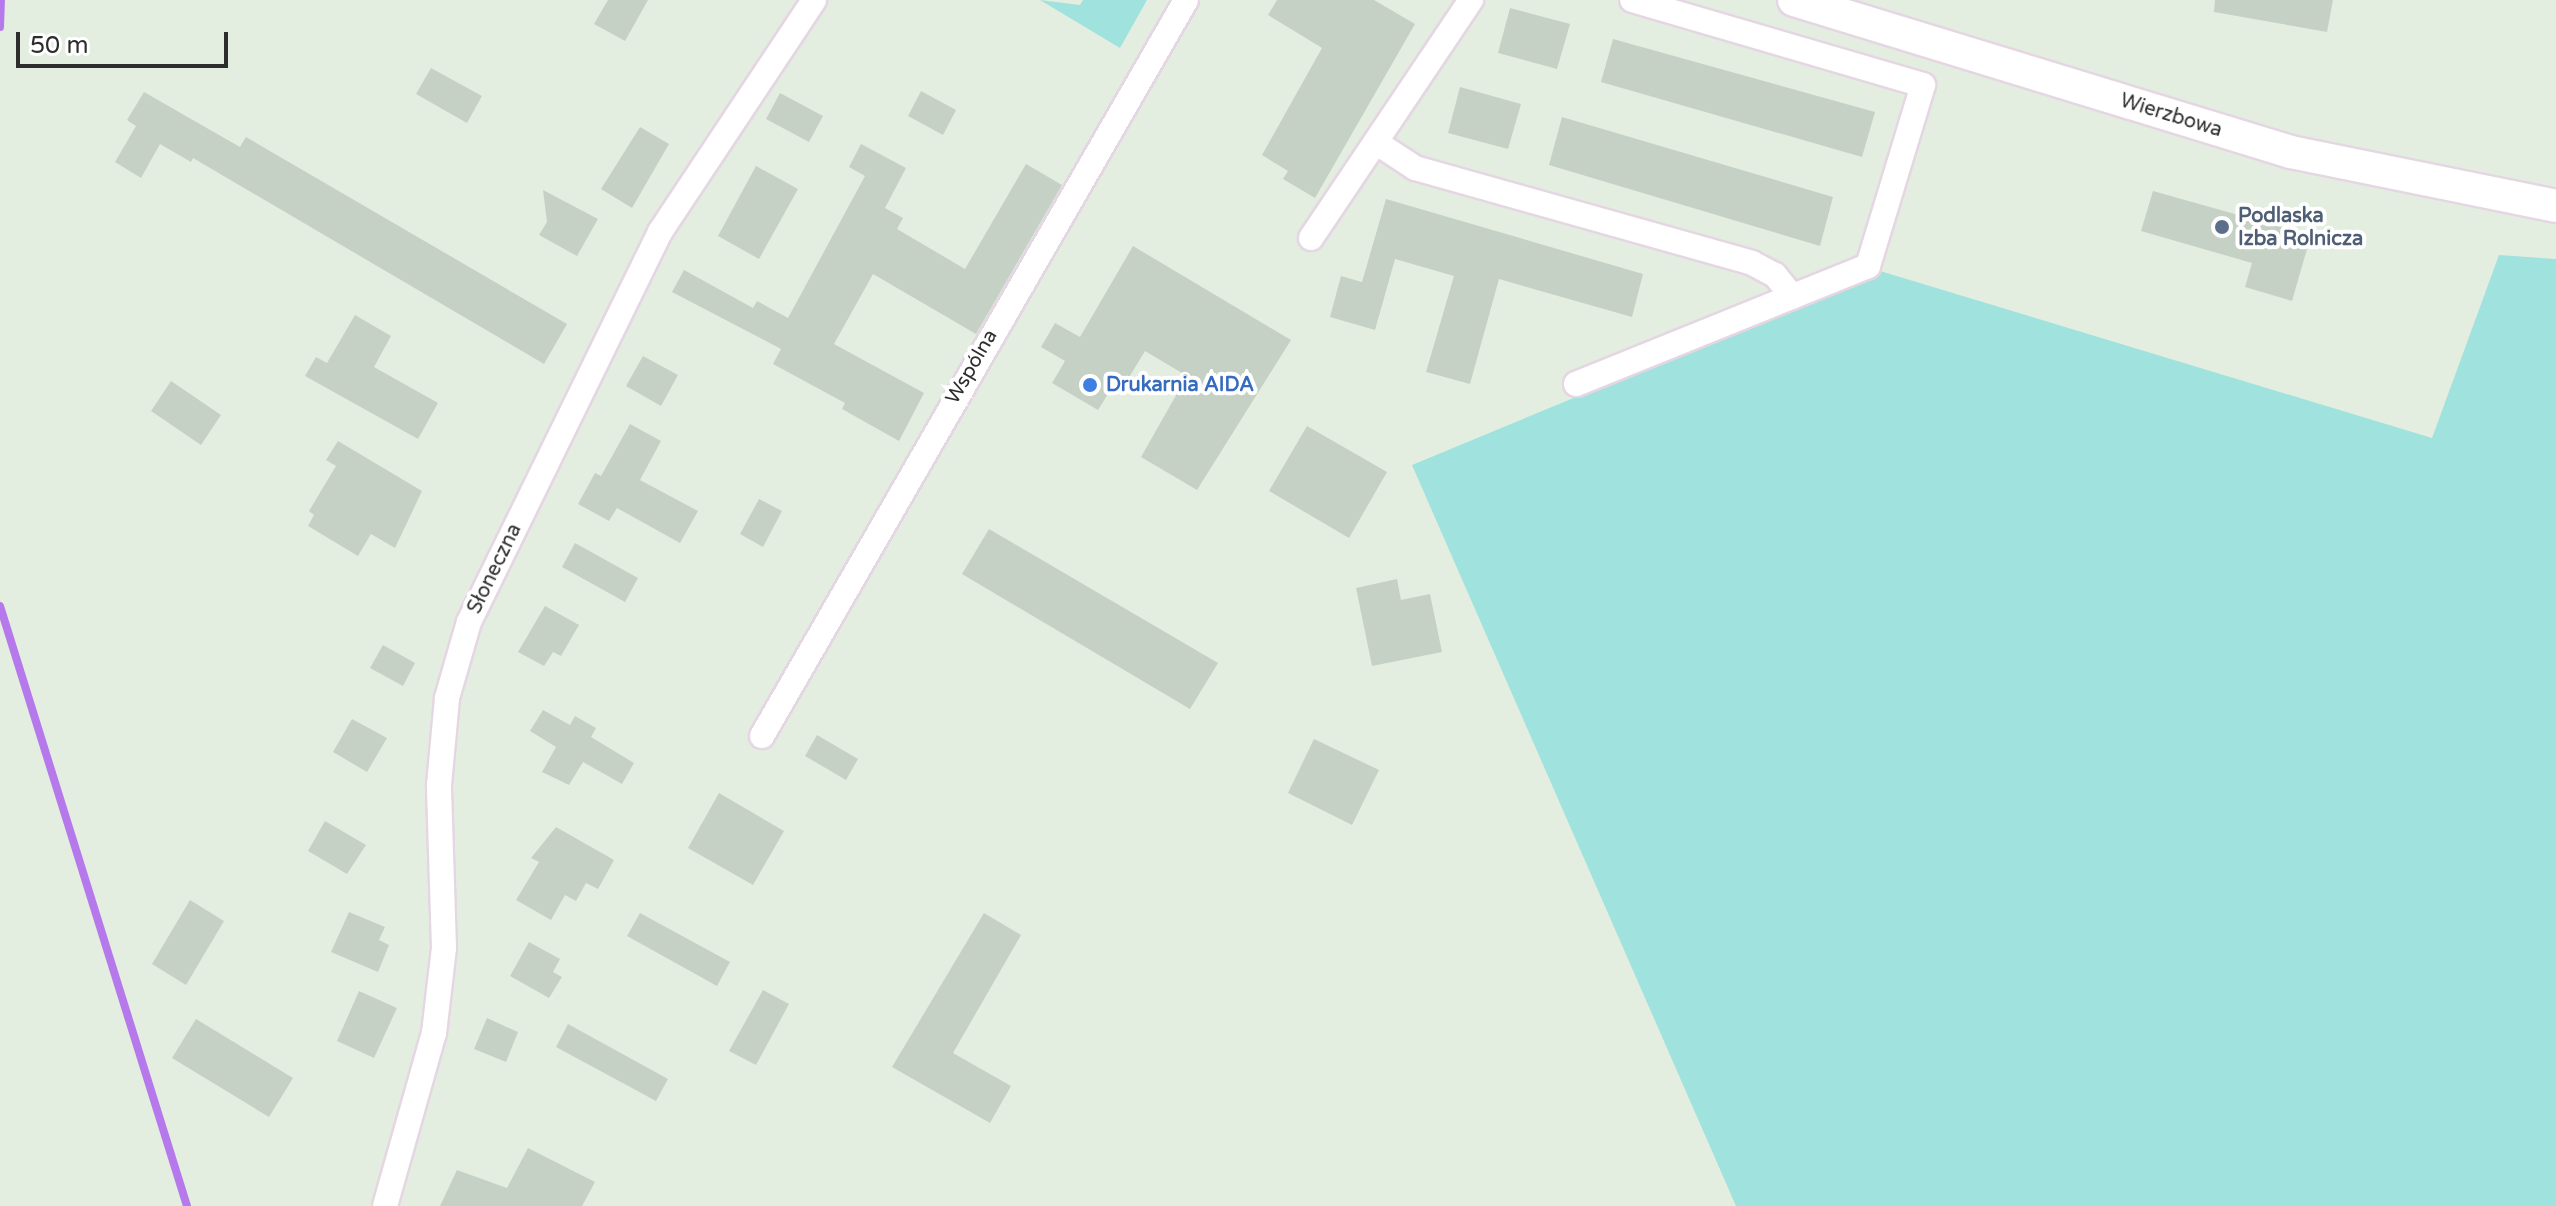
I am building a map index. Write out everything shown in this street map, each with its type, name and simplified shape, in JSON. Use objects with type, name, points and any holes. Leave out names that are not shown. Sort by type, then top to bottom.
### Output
[{"type":"street","name":"Słoneczna","points":[[385,1206],[434,1033],[444,948],[439,785],[447,698],[469,622],[660,232],[814,0]]},
{"type":"street","name":"Wspólna","points":[[762,736],[1186,0]]},
{"type":"street","points":[[1311,238],[1471,0]]},
{"type":"street","points":[[1632,0],[1923,85]]},
{"type":"street","name":"Wierzbowa","points":[[1794,0],[2291,152],[2556,206]]},
{"type":"street","points":[[1576,384],[1868,266],[1935,44]]},
{"type":"street","points":[[1377,143],[1415,168],[1752,263],[1775,275],[1793,297]]},
{"type":"shaded area","points":[[1040,0],[1080,5],[1083,0],[1147,0],[1120,48]]},
{"type":"shaded area","points":[[2499,255],[2556,259],[2556,1206],[1736,1206],[1412,465],[1880,271],[2432,438]]},
{"type":"building","points":[[608,0],[648,0],[625,41],[594,24]]},
{"type":"building","points":[[1277,0],[1374,0],[1415,24],[1315,198],[1283,179],[1288,171],[1262,155],[1322,48],[1268,15]]},
{"type":"building","points":[[2215,0],[2333,0],[2327,32],[2214,12]]},
{"type":"building","points":[[1510,8],[1570,24],[1557,69],[1498,53]]},
{"type":"building","points":[[1613,39],[1875,112],[1862,157],[1601,82]]},
{"type":"building","points":[[431,68],[482,96],[467,123],[416,94]]},
{"type":"building","points":[[1460,87],[1521,104],[1508,149],[1448,133]]},
{"type":"building","points":[[921,91],[956,110],[943,135],[908,116]]},
{"type":"building","points":[[144,92],[240,147],[246,137],[567,324],[544,364],[193,158],[191,162],[160,144],[141,178],[115,162],[136,126],[127,120]]},
{"type":"building","points":[[780,93],[823,116],[809,142],[766,119]]},
{"type":"building","points":[[1562,117],[1833,197],[1820,246],[1549,165]]},
{"type":"building","points":[[640,127],[669,144],[632,208],[601,189]]},
{"type":"building","points":[[861,144],[906,168],[885,208],[903,218],[897,229],[965,269],[1026,164],[1062,185],[976,334],[873,274],[834,344],[924,393],[899,441],[842,409],[845,403],[773,364],[781,349],[672,292],[684,270],[753,308],[757,301],[788,318],[865,176],[849,167]]},
{"type":"building","points":[[756,166],[798,189],[759,259],[718,236]]},
{"type":"building","points":[[543,190],[598,219],[577,256],[539,235],[547,222]]},
{"type":"building","points":[[2153,191],[2295,231],[2292,245],[2307,249],[2292,301],[2245,287],[2252,263],[2141,231]]},
{"type":"building","points":[[1386,199],[1643,274],[1632,317],[1499,279],[1470,384],[1426,372],[1454,276],[1395,259],[1375,330],[1330,317],[1341,276],[1362,282]]},
{"type":"building","name":"Drukarnia AIDA","points":[[1133,246],[1291,340],[1197,490],[1141,457],[1187,376],[1145,351],[1119,394],[1111,389],[1098,410],[1052,383],[1065,361],[1041,347],[1055,323],[1080,337]]},
{"type":"building","points":[[355,315],[391,336],[374,367],[438,403],[418,439],[305,376],[316,357],[327,363]]},
{"type":"building","points":[[643,356],[678,375],[661,406],[626,386]]},
{"type":"building","points":[[171,381],[221,415],[201,445],[151,411]]},
{"type":"building","points":[[630,424],[661,441],[640,480],[698,511],[680,543],[617,508],[609,521],[578,504],[595,473],[601,476]]},
{"type":"building","points":[[1307,426],[1387,472],[1349,538],[1269,491]]},
{"type":"building","points":[[338,441],[422,491],[395,548],[371,534],[358,556],[308,526],[314,515],[309,511],[336,466],[326,460]]},
{"type":"building","points":[[759,499],[782,511],[763,547],[740,534]]},
{"type":"building","points":[[989,529],[1218,663],[1190,709],[962,574]]},
{"type":"building","points":[[575,543],[638,578],[625,602],[562,567]]},
{"type":"building","points":[[1397,579],[1401,600],[1430,594],[1442,652],[1372,666],[1356,588]]},
{"type":"building","points":[[545,606],[579,625],[561,656],[553,652],[544,666],[518,652]]},
{"type":"building","points":[[383,645],[415,663],[403,686],[370,668]]},
{"type":"building","points":[[543,710],[570,725],[575,716],[596,728],[591,737],[634,763],[622,784],[583,762],[569,785],[542,772],[556,747],[530,731]]},
{"type":"building","points":[[352,719],[387,738],[367,772],[333,752]]},
{"type":"building","points":[[817,735],[858,759],[846,780],[805,756]]},
{"type":"building","points":[[1314,739],[1379,770],[1352,825],[1288,793]]},
{"type":"building","points":[[719,793],[784,831],[753,885],[688,848]]},
{"type":"building","points":[[325,821],[366,845],[347,874],[308,851]]},
{"type":"building","points":[[556,827],[614,860],[598,889],[586,883],[576,901],[565,895],[551,920],[516,900],[539,862],[531,858]]},
{"type":"building","points":[[190,900],[224,921],[186,985],[152,964]]},
{"type":"building","points":[[349,912],[385,927],[379,940],[389,945],[378,972],[331,952]]},
{"type":"building","points":[[640,913],[730,962],[717,986],[627,936]]},
{"type":"building","points":[[984,913],[1021,935],[953,1053],[1011,1086],[990,1123],[892,1067]]},
{"type":"building","points":[[529,942],[560,959],[553,972],[562,977],[549,998],[510,976]]},
{"type":"building","points":[[763,990],[789,1004],[756,1065],[729,1051]]},
{"type":"building","points":[[359,991],[397,1008],[374,1058],[337,1041]]},
{"type":"building","points":[[487,1018],[518,1032],[506,1062],[474,1049]]},
{"type":"building","points":[[196,1019],[293,1078],[269,1117],[172,1058]]},
{"type":"building","points":[[568,1024],[668,1079],[656,1101],[556,1047]]},
{"type":"building","points":[[528,1148],[595,1182],[582,1206],[440,1206],[457,1170],[507,1188]]},
{"type":"waterway","points":[[0,27],[1,0]]},
{"type":"waterway","points":[[0,606],[187,1206]]},
{"type":"place","name":"Podlaska Izba Rolnicza","points":[[2222,227]]},
{"type":"place","name":"Drukarnia AIDA","points":[[1090,385]]}]
